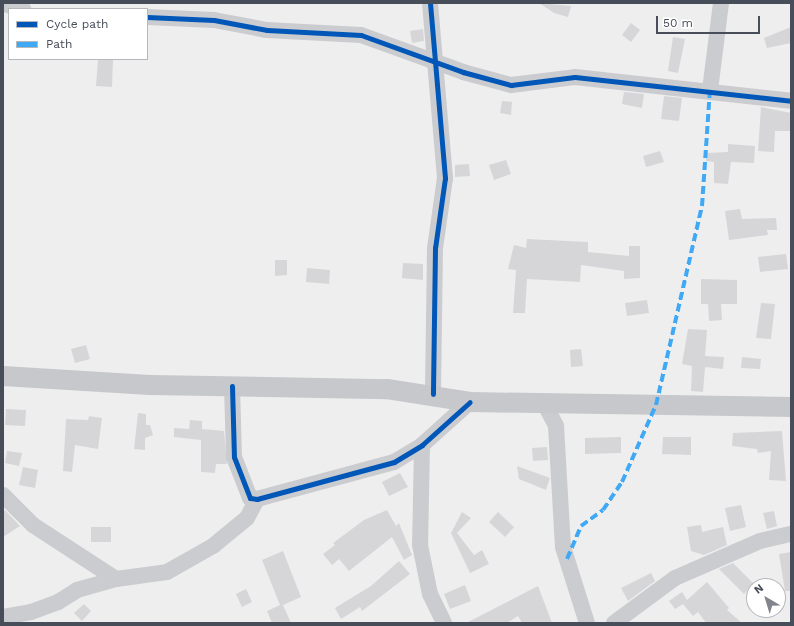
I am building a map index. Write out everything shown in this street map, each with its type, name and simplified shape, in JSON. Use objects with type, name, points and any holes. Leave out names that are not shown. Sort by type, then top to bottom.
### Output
[{"type":"main road","points":[[3,376],[232,386],[387,389],[433,394],[470,402],[791,407]]},
{"type":"street","points":[[430,3],[438,62],[445,178],[435,248],[433,394]]},
{"type":"street","points":[[710,90],[722,3]]},
{"type":"street","points":[[3,4],[20,8]]},
{"type":"street","points":[[156,13],[214,20],[268,30],[361,35],[438,62],[511,85],[575,77],[710,90],[791,101]]},
{"type":"street","points":[[232,386],[234,457],[250,498],[257,499],[394,462],[422,445],[470,402]]},
{"type":"street","points":[[544,403],[556,426],[563,548],[587,623]]},
{"type":"street","points":[[422,445],[420,545],[430,594],[444,623]]},
{"type":"street","points":[[3,495],[33,525],[116,579]]},
{"type":"street","points":[[3,617],[31,612],[58,602],[77,590],[116,579],[167,572],[213,546],[246,518],[257,499]]},
{"type":"street","points":[[614,623],[675,578],[760,541],[791,534]]},
{"type":"building","points":[[539,3],[571,6],[568,17],[554,13]]},
{"type":"building","points":[[631,23],[640,30],[631,42],[622,35]]},
{"type":"building","points":[[791,27],[791,43],[767,48],[764,38]]},
{"type":"building","points":[[423,29],[424,41],[412,43],[410,31]]},
{"type":"building","points":[[673,37],[685,39],[678,73],[668,71]]},
{"type":"building","points":[[98,60],[113,60],[112,87],[96,86]]},
{"type":"building","points":[[624,92],[644,94],[642,108],[622,104]]},
{"type":"building","points":[[664,96],[682,98],[679,121],[661,119]]},
{"type":"building","points":[[502,101],[512,102],[511,115],[500,113]]},
{"type":"building","points":[[761,107],[791,113],[791,131],[775,131],[774,152],[758,151]]},
{"type":"building","points":[[728,144],[755,146],[754,163],[731,162],[728,184],[714,183],[714,162],[706,161],[706,153],[728,152]]},
{"type":"building","points":[[660,151],[664,162],[646,167],[643,156]]},
{"type":"building","points":[[506,160],[511,174],[494,180],[489,165]]},
{"type":"building","points":[[469,164],[470,176],[455,177],[455,165]]},
{"type":"building","points":[[740,209],[742,219],[776,218],[777,230],[767,230],[768,235],[729,240],[725,211]]},
{"type":"building","points":[[527,239],[588,242],[588,252],[629,256],[629,246],[640,246],[640,278],[624,279],[624,271],[581,265],[580,282],[527,279],[525,313],[513,313],[516,270],[508,269],[514,245],[526,248]]},
{"type":"building","points":[[786,254],[788,269],[760,272],[758,257]]},
{"type":"building","points":[[275,260],[287,260],[287,275],[275,276]]},
{"type":"building","points":[[403,263],[423,264],[423,280],[402,278]]},
{"type":"building","points":[[307,268],[330,270],[329,284],[306,282]]},
{"type":"building","points":[[701,279],[737,280],[737,304],[721,304],[722,320],[709,321],[708,304],[701,304]]},
{"type":"building","points":[[647,300],[649,313],[627,316],[625,303]]},
{"type":"building","points":[[761,303],[775,304],[771,339],[756,338]]},
{"type":"building","points":[[688,329],[707,330],[705,356],[724,357],[723,369],[705,367],[703,392],[691,391],[692,366],[682,364]]},
{"type":"building","points":[[86,345],[90,359],[75,363],[71,349]]},
{"type":"building","points":[[581,349],[583,366],[571,367],[570,350]]},
{"type":"building","points":[[742,357],[761,359],[760,369],[741,368]]},
{"type":"building","points":[[6,409],[26,410],[25,426],[5,425]]},
{"type":"building","points":[[138,413],[146,414],[146,425],[150,425],[153,435],[145,438],[145,450],[134,449]]},
{"type":"building","points":[[89,416],[102,418],[98,449],[75,445],[72,472],[63,471],[66,419],[88,420]]},
{"type":"building","points":[[190,420],[202,421],[202,429],[224,431],[227,464],[216,464],[215,473],[201,472],[201,440],[174,437],[174,428],[189,429]]},
{"type":"building","points":[[782,431],[786,481],[769,480],[771,451],[758,453],[757,449],[732,446],[733,433]]},
{"type":"building","points":[[621,437],[621,453],[585,454],[585,438]]},
{"type":"building","points":[[663,437],[691,437],[691,455],[662,454]]},
{"type":"building","points":[[547,447],[548,460],[533,461],[532,448]]},
{"type":"building","points":[[7,451],[22,453],[19,466],[5,463]]},
{"type":"building","points":[[517,466],[550,478],[546,490],[519,479]]},
{"type":"building","points":[[23,467],[38,470],[35,488],[19,485]]},
{"type":"building","points":[[400,473],[408,487],[389,496],[382,482]]},
{"type":"building","points":[[741,505],[746,527],[730,531],[725,508]]},
{"type":"building","points":[[5,510],[20,526],[3,537],[3,512]]},
{"type":"building","points":[[387,510],[396,526],[399,523],[412,555],[404,560],[392,537],[349,571],[339,559],[332,565],[323,554],[335,545],[333,543],[364,520]]},
{"type":"building","points":[[774,511],[777,526],[767,529],[763,513]]},
{"type":"building","points":[[462,512],[471,518],[457,533],[474,555],[482,550],[489,564],[470,573],[451,533]]},
{"type":"building","points":[[498,512],[514,527],[505,537],[489,522]]},
{"type":"building","points":[[701,525],[702,532],[723,527],[727,545],[704,555],[691,551],[687,527]]},
{"type":"building","points":[[91,527],[111,527],[111,542],[91,542]]},
{"type":"building","points":[[283,551],[301,597],[283,605],[291,623],[272,623],[267,611],[280,605],[262,560]]},
{"type":"building","points":[[791,552],[791,591],[786,591],[786,578],[783,578],[779,554]]},
{"type":"building","points":[[399,561],[410,574],[362,611],[360,607],[341,619],[335,608],[371,586]]},
{"type":"building","points":[[733,563],[748,578],[746,578],[746,592],[744,594],[719,569]]},
{"type":"building","points":[[651,573],[655,581],[628,601],[621,588]]},
{"type":"building","points":[[707,582],[729,608],[727,610],[742,623],[706,623],[698,612],[693,616],[683,604],[675,609],[669,601],[682,592],[687,600]]},
{"type":"building","points":[[465,585],[471,601],[450,609],[444,594]]},
{"type":"building","points":[[538,586],[552,623],[522,623],[518,616],[507,623],[466,623]]},
{"type":"building","points":[[246,589],[252,602],[242,607],[236,594]]},
{"type":"building","points":[[84,604],[91,611],[82,621],[74,613]]},
{"type":"marked path","points":[[567,559],[581,526],[603,510],[622,482],[656,405],[702,206],[710,90]]},
{"type":"cycle path","points":[[430,3],[445,178],[435,248],[433,394]]},
{"type":"cycle path","points":[[148,17],[214,20],[267,30],[361,35],[463,72],[511,85],[575,77],[791,101]]},
{"type":"cycle path","points":[[232,386],[234,457],[250,498],[257,499],[394,462],[422,445],[470,402]]}]
